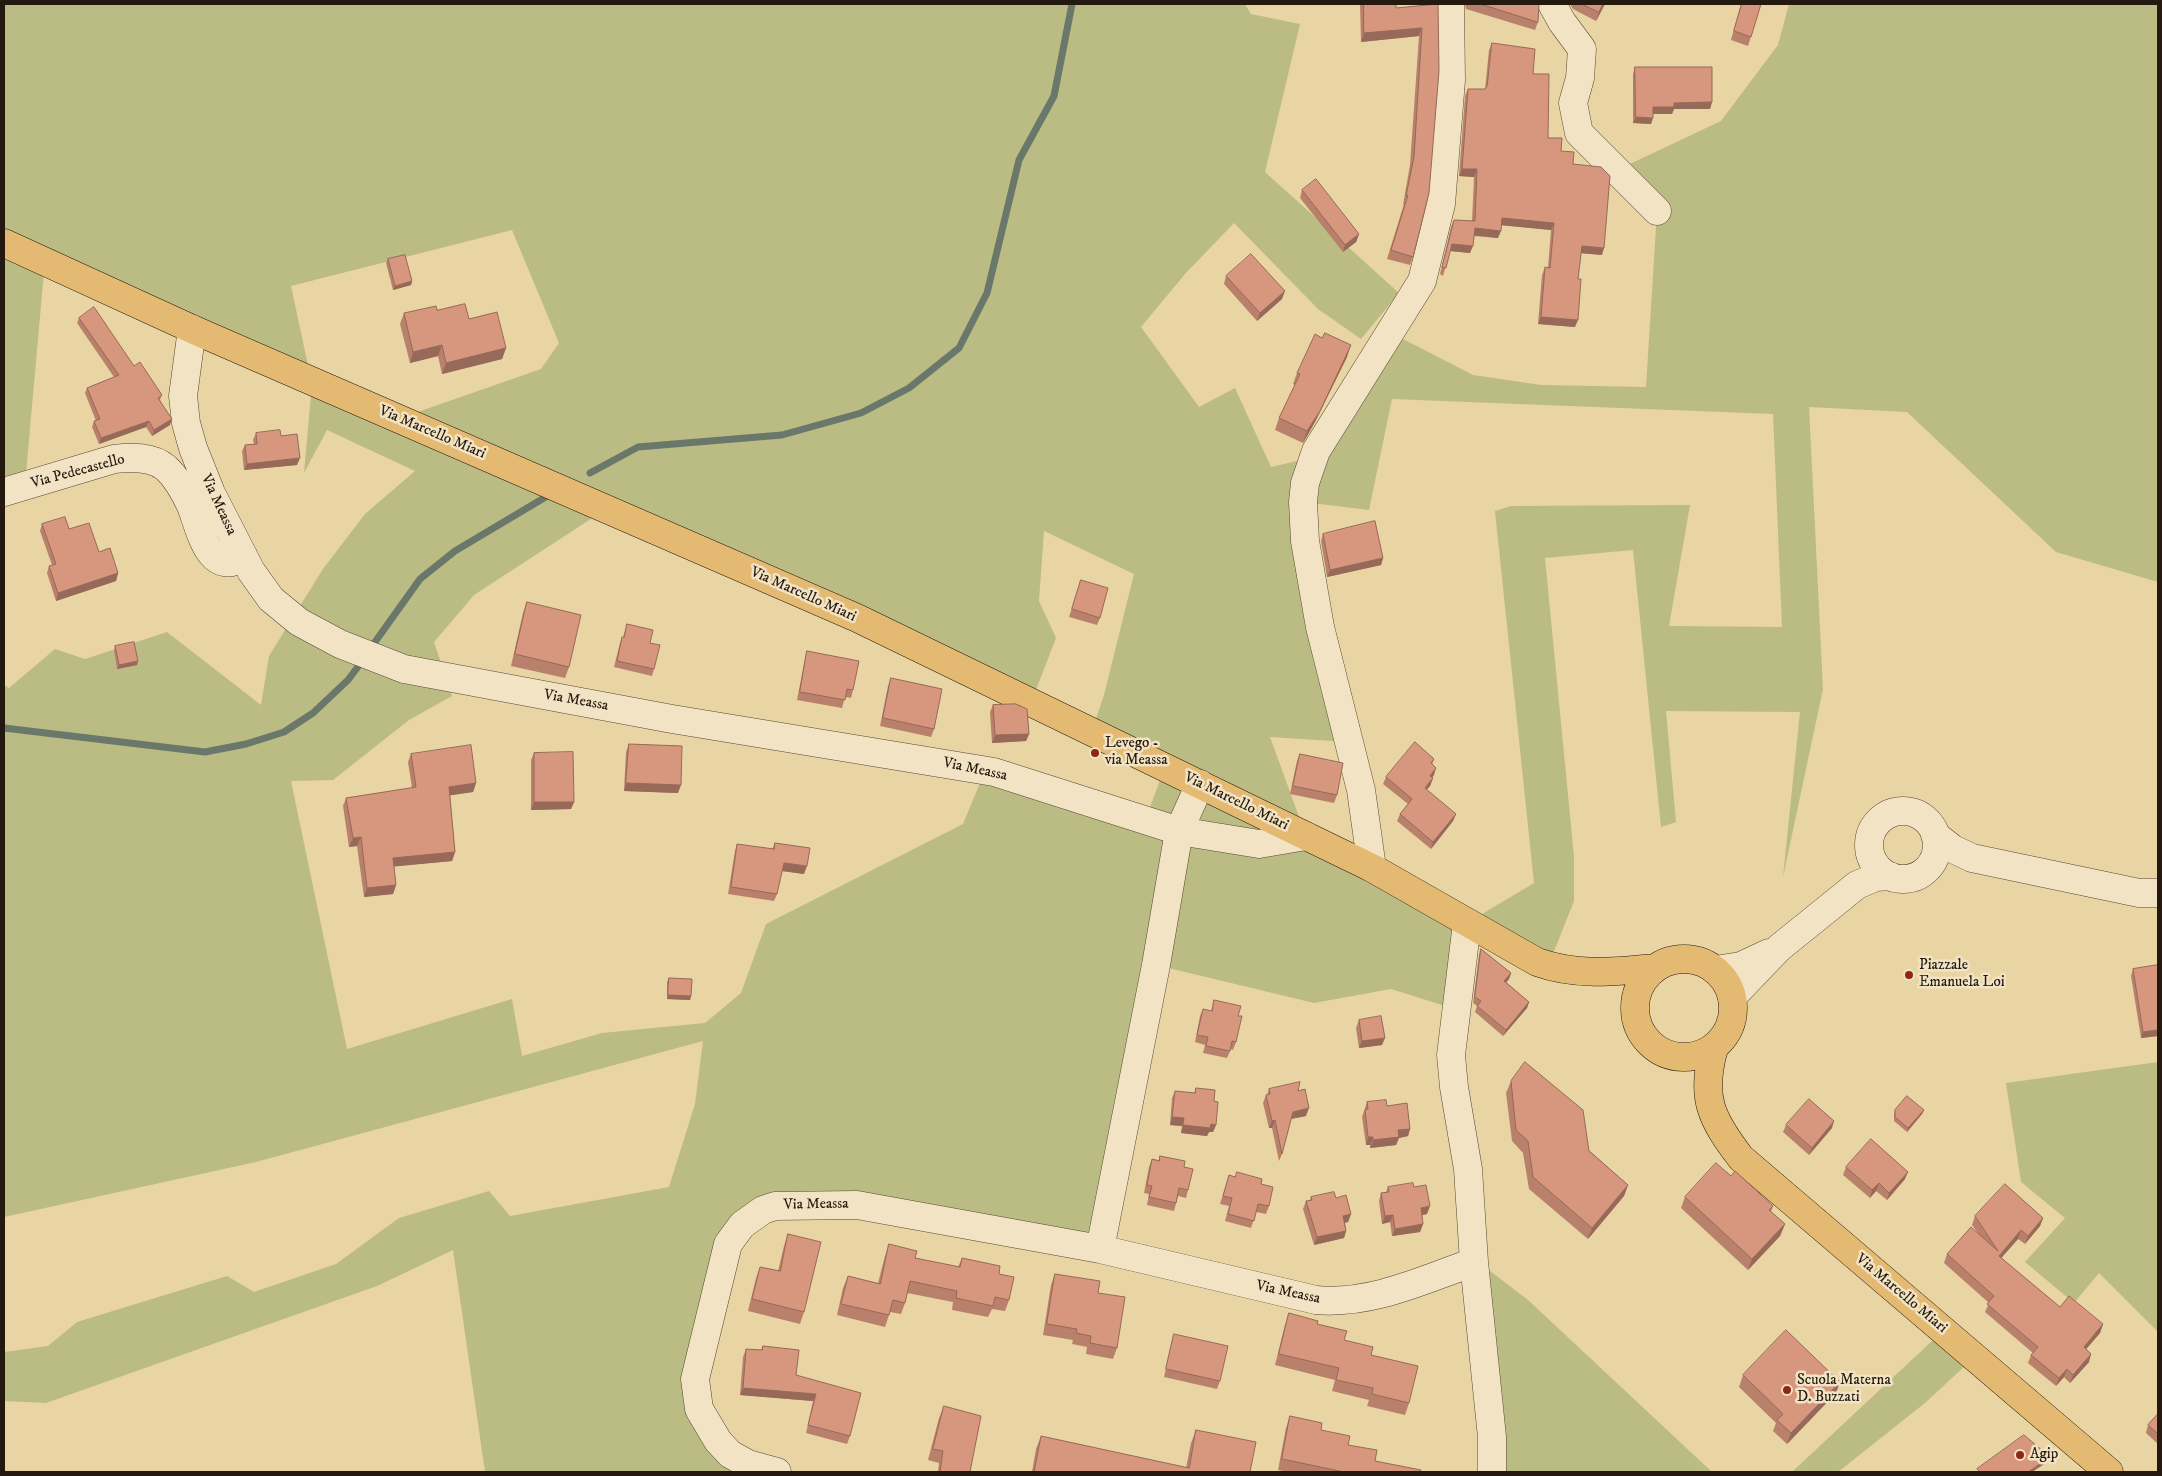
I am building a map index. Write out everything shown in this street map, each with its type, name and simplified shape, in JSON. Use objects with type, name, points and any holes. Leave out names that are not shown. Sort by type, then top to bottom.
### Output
[{"type":"main road","name":"Via Marcello Miari","points":[[4,243],[192,329],[857,618],[1372,868],[1537,962],[1552,968],[1588,973],[1654,968],[1669,961],[1685,959],[1701,962],[1715,970]]},
{"type":"main road","points":[[1635,1002],[1638,989],[1654,968]]},
{"type":"main road","points":[[1715,970],[1726,982],[1732,997]]},
{"type":"main road","name":"Via Marcello Miari","points":[[1588,973],[1616,984],[1627,991],[1635,1002],[1635,1017],[1640,1030],[1654,1047],[1673,1056],[1710,1104]]},
{"type":"main road","name":"Via Marcello Miari","points":[[1732,997],[1733,1012],[1730,1025],[1724,1038],[1714,1048],[1706,1081],[1715,1122],[1741,1158],[2109,1472]]},
{"type":"main road","points":[[1673,1056],[1687,1057],[1701,1054],[1714,1048]]},
{"type":"street","points":[[1372,868],[1361,790],[1320,627],[1305,541],[1303,502],[1305,484],[1316,451],[1422,281],[1441,204],[1451,80],[1450,4]]},
{"type":"street","points":[[1552,4],[1562,22],[1582,49],[1580,78],[1573,104],[1578,133],[1657,211]]},
{"type":"street","name":"Via Meassa","points":[[192,329],[183,396],[186,423],[193,448],[211,493],[244,557],[271,599],[299,622],[340,644],[404,669],[672,719],[994,772],[1179,831],[1259,844],[1306,836]]},
{"type":"street","name":"Via Pedecastello","points":[[4,492],[114,459],[128,458],[154,461],[165,467],[183,491],[205,545],[215,558],[230,562],[244,557]]},
{"type":"street","points":[[1100,1249],[1156,965],[1179,831],[1200,784]]},
{"type":"street","points":[[1935,835],[1934,856],[1922,873],[1901,879],[1890,876],[1880,870],[1871,854],[1870,838],[1874,827],[1881,818],[1892,813],[1913,813],[1930,826],[1935,835],[1953,849],[1972,858],[2139,893],[2158,893]]},
{"type":"street","points":[[1857,885],[1871,854]]},
{"type":"street","points":[[1732,997],[1780,948],[1857,885],[1876,877],[1890,876]]},
{"type":"street","points":[[1467,923],[1451,1055],[1454,1086],[1468,1169],[1474,1262],[1494,1459],[1492,1472]]},
{"type":"street","points":[[1715,970],[1741,966],[1780,948]]},
{"type":"street","name":"Via Meassa","points":[[777,1472],[740,1468],[706,1424],[699,1409],[695,1379],[728,1244],[742,1225],[764,1210],[785,1204],[857,1205],[1100,1249],[1316,1300],[1340,1302],[1366,1298],[1403,1288],[1474,1262]]},
{"type":"green space","points":[[4,4],[1245,4],[1251,14],[1300,24],[1265,172],[1399,293],[1361,339],[1318,309],[1234,223],[1185,274],[1141,327],[1199,407],[1235,388],[1271,467],[1323,455],[1403,339],[1473,375],[1541,385],[1646,387],[1657,211],[1615,171],[1721,121],[1778,45],[1789,4],[2158,4],[2158,582],[2056,552],[1907,412],[1809,407],[1823,689],[1783,877],[1800,712],[1666,711],[1676,822],[1661,827],[1633,550],[1545,558],[1574,857],[1574,901],[1547,969],[1468,923],[1458,1010],[1391,989],[1314,1003],[1156,965],[1100,1249],[786,1207],[735,1248],[703,1379],[714,1423],[747,1472],[485,1472],[453,1250],[377,1286],[46,1403],[4,1401],[4,1352],[48,1346],[77,1322],[227,1276],[254,1292],[336,1264],[399,1218],[489,1191],[510,1216],[669,1187],[695,1104],[703,1041],[256,1162],[4,1217],[4,685],[9,688],[55,649],[85,659],[167,632],[261,705],[269,656],[323,569],[365,514],[415,471],[327,430],[304,473],[312,384],[44,272],[26,473],[4,480]],"holes":[[[512,230],[559,343],[541,369],[392,421],[312,384],[291,286]],[[1392,399],[1773,414],[1782,627],[1669,626],[1690,505],[1511,506],[1495,511],[1534,883],[1467,923],[1306,836],[1270,737],[1349,742],[1303,502],[1369,510]],[[597,515],[1029,708],[1056,638],[1039,601],[1044,531],[1134,574],[1104,695],[1090,736],[1164,769],[1145,821],[982,778],[963,824],[766,924],[741,993],[705,1023],[602,1033],[522,1056],[512,999],[347,1049],[291,781],[333,780],[409,720],[452,696],[434,642],[474,595]]]},
{"type":"green space","points":[[2158,1062],[2158,1332],[2099,1273],[2074,1303],[2025,1262],[2065,1218],[2021,1182],[2006,1083]]},
{"type":"green space","points":[[1477,1261],[1528,1300],[1712,1472],[1502,1472]]},
{"type":"green space","points":[[1948,1326],[1979,1353],[1925,1403],[1838,1472],[1792,1472]]},
{"type":"building","points":[[1364,4],[1396,4],[1396,8],[1438,4],[1439,71],[1429,193],[1413,257],[1391,250],[1408,195],[1406,196],[1414,157],[1422,28],[1364,33]]},
{"type":"building","points":[[1481,4],[1539,4],[1538,22]]},
{"type":"building","points":[[1582,4],[1603,4],[1599,12]]},
{"type":"building","points":[[1742,4],[1761,4],[1751,37],[1734,31]]},
{"type":"building","points":[[1492,43],[1535,49],[1533,74],[1549,74],[1548,138],[1562,138],[1561,151],[1574,152],[1573,164],[1601,167],[1610,176],[1604,248],[1582,246],[1578,279],[1581,279],[1578,320],[1541,317],[1545,267],[1550,268],[1554,223],[1502,218],[1501,231],[1475,228],[1473,246],[1452,244],[1446,268],[1442,267],[1454,220],[1475,221],[1477,169],[1462,169],[1468,89],[1485,89],[1487,86]]},
{"type":"building","points":[[1635,67],[1712,67],[1712,102],[1674,103],[1674,107],[1653,107],[1653,118],[1636,117]]},
{"type":"building","points":[[1316,179],[1359,234],[1345,245],[1302,190]]},
{"type":"building","points":[[1251,254],[1285,291],[1260,313],[1226,276]]},
{"type":"building","points":[[405,255],[412,281],[395,286],[388,259]]},
{"type":"building","points":[[465,304],[469,319],[497,312],[506,348],[446,363],[442,345],[413,352],[404,313],[436,306],[437,310]]},
{"type":"building","points":[[94,307],[134,366],[140,362],[162,395],[158,398],[172,419],[154,430],[149,421],[101,438],[94,421],[100,419],[87,388],[119,375],[79,318]]},
{"type":"building","points":[[1325,333],[1351,345],[1320,411],[1307,431],[1279,418],[1300,374],[1297,373],[1315,334],[1322,338]]},
{"type":"building","points":[[280,430],[281,436],[297,434],[300,458],[247,464],[245,445],[257,444],[256,433]]},
{"type":"building","points":[[65,517],[69,529],[89,523],[99,552],[110,548],[118,573],[58,593],[49,566],[56,564],[42,524]]},
{"type":"building","points":[[1375,521],[1383,558],[1330,570],[1323,534]]},
{"type":"building","points":[[1081,580],[1108,588],[1100,618],[1072,609]]},
{"type":"building","points":[[527,602],[581,615],[569,667],[515,654]]},
{"type":"building","points":[[627,624],[653,630],[650,643],[660,645],[654,669],[617,661]]},
{"type":"building","points":[[134,642],[138,661],[119,665],[115,646]]},
{"type":"building","points":[[807,651],[859,661],[853,690],[847,689],[845,700],[800,692]]},
{"type":"building","points":[[891,678],[942,689],[934,729],[883,718]]},
{"type":"building","points":[[1016,704],[1027,709],[1029,734],[995,735],[993,705]]},
{"type":"building","points":[[1415,742],[1434,759],[1431,763],[1436,768],[1430,776],[1433,778],[1425,788],[1456,814],[1433,842],[1400,814],[1412,799],[1386,777]]},
{"type":"building","points":[[629,744],[682,746],[681,785],[626,783]]},
{"type":"building","points":[[471,745],[476,783],[449,787],[455,852],[393,858],[396,885],[367,888],[361,837],[353,838],[346,798],[416,787],[411,754]]},
{"type":"building","points":[[573,752],[574,802],[534,802],[534,753]]},
{"type":"building","points":[[1300,754],[1343,763],[1337,795],[1293,786]]},
{"type":"building","points":[[775,843],[810,848],[807,866],[784,863],[777,894],[731,887],[737,844],[774,849]]},
{"type":"building","points":[[1481,949],[1511,973],[1504,981],[1529,1002],[1506,1030],[1477,1006],[1481,1001],[1475,997]]},
{"type":"building","points":[[2158,965],[2158,1030],[2143,1032],[2133,969]]},
{"type":"building","points":[[669,978],[692,979],[691,996],[668,995]]},
{"type":"building","points":[[1214,1000],[1241,1006],[1238,1016],[1242,1016],[1236,1042],[1232,1041],[1230,1051],[1206,1046],[1208,1037],[1197,1035],[1203,1009],[1212,1011]]},
{"type":"building","points":[[1381,1016],[1385,1038],[1362,1041],[1359,1020]]},
{"type":"building","points":[[1525,1062],[1583,1110],[1589,1151],[1628,1185],[1592,1228],[1533,1177],[1528,1141],[1516,1130],[1511,1081]]},
{"type":"building","points":[[1300,1082],[1298,1091],[1305,1089],[1309,1108],[1293,1112],[1282,1154],[1275,1120],[1272,1121],[1266,1095],[1270,1094],[1269,1089]]},
{"type":"building","points":[[1196,1088],[1215,1090],[1214,1101],[1218,1102],[1216,1125],[1211,1124],[1210,1128],[1183,1125],[1184,1118],[1172,1117],[1175,1091],[1195,1093]]},
{"type":"building","points":[[1907,1096],[1924,1110],[1908,1128],[1895,1117],[1895,1110]]},
{"type":"building","points":[[1809,1099],[1834,1121],[1812,1148],[1786,1125]]},
{"type":"building","points":[[1386,1100],[1387,1106],[1407,1103],[1410,1129],[1398,1130],[1399,1137],[1373,1140],[1373,1137],[1368,1137],[1365,1110],[1368,1109],[1367,1102]]},
{"type":"building","points":[[1871,1139],[1908,1172],[1889,1193],[1879,1183],[1872,1190],[1846,1167]]},
{"type":"building","points":[[1160,1156],[1185,1161],[1184,1167],[1193,1169],[1188,1190],[1179,1188],[1176,1203],[1149,1197],[1152,1186],[1147,1185],[1152,1159],[1159,1161]]},
{"type":"building","points":[[1716,1163],[1731,1176],[1735,1171],[1773,1206],[1769,1210],[1785,1224],[1752,1259],[1685,1197]]},
{"type":"building","points":[[1237,1172],[1262,1179],[1261,1184],[1273,1187],[1269,1206],[1258,1204],[1254,1221],[1228,1214],[1232,1198],[1223,1196],[1229,1175],[1235,1177]]},
{"type":"building","points":[[1413,1183],[1414,1187],[1426,1185],[1430,1206],[1421,1208],[1423,1224],[1395,1229],[1393,1215],[1385,1216],[1381,1193],[1389,1192],[1388,1187]]},
{"type":"building","points":[[2005,1184],[2043,1218],[2028,1236],[2021,1230],[1999,1256],[2060,1307],[2069,1296],[2103,1324],[2084,1347],[2091,1354],[2073,1375],[2067,1369],[2059,1378],[2031,1355],[2038,1347],[1987,1304],[1994,1296],[1947,1254],[1971,1227],[1998,1251],[1975,1216]]},
{"type":"building","points":[[1334,1192],[1336,1198],[1346,1195],[1351,1214],[1343,1216],[1346,1231],[1317,1237],[1306,1201],[1312,1200],[1311,1197]]},
{"type":"building","points":[[788,1234],[821,1242],[804,1312],[752,1299],[760,1267],[780,1271]]},
{"type":"building","points":[[889,1244],[917,1251],[915,1258],[960,1267],[962,1258],[1000,1266],[999,1274],[1014,1277],[1009,1300],[995,1297],[993,1306],[956,1298],[957,1291],[910,1281],[905,1303],[893,1300],[889,1315],[841,1304],[848,1276],[880,1284]]},
{"type":"building","points":[[1055,1274],[1100,1281],[1098,1293],[1125,1297],[1117,1348],[1090,1343],[1091,1336],[1076,1333],[1077,1329],[1047,1324]]},
{"type":"building","points":[[1289,1313],[1318,1321],[1317,1324],[1347,1331],[1344,1340],[1373,1347],[1371,1355],[1418,1366],[1409,1403],[1372,1394],[1373,1388],[1336,1380],[1339,1368],[1279,1354]]},
{"type":"building","name":"Scuola Materna D. Buzzati","points":[[1786,1330],[1840,1382],[1791,1433],[1777,1420],[1783,1414],[1743,1375]]},
{"type":"building","points":[[1174,1334],[1228,1346],[1220,1381],[1166,1369]]},
{"type":"building","points":[[763,1346],[799,1350],[796,1375],[861,1393],[850,1436],[808,1425],[816,1394],[743,1388],[746,1349],[762,1350]]},
{"type":"building","points":[[944,1406],[981,1416],[970,1472],[940,1472],[943,1451],[933,1449]]},
{"type":"building","points":[[2158,1414],[2158,1434],[2148,1425]]},
{"type":"building","points":[[1290,1416],[1322,1423],[1321,1430],[1350,1436],[1348,1445],[1377,1450],[1375,1461],[1421,1470],[1420,1472],[1344,1472],[1282,1459]]},
{"type":"building","points":[[1196,1430],[1256,1442],[1250,1472],[1034,1472],[1041,1436],[1189,1468]]},
{"type":"building","points":[[2024,1435],[2050,1457],[2028,1472],[1980,1472],[1977,1469]]},
{"type":"waterway","points":[[590,473],[638,447],[782,435],[861,413],[909,388],[959,348],[987,293],[1019,160],[1054,96],[1072,4]]},
{"type":"waterway","points":[[370,649],[420,579],[455,551],[549,495]]},
{"type":"waterway","points":[[4,728],[205,752],[246,744],[284,732],[313,713],[348,680],[363,660]]},
{"type":"place","name":"Levego - via Meassa","points":[[1095,753]]},
{"type":"place","name":"Piazzale Emanuela Loi","points":[[1909,975]]},
{"type":"place","name":"Scuola Materna D. Buzzati","points":[[1787,1390]]},
{"type":"place","name":"Agip","points":[[2020,1455]]}]
